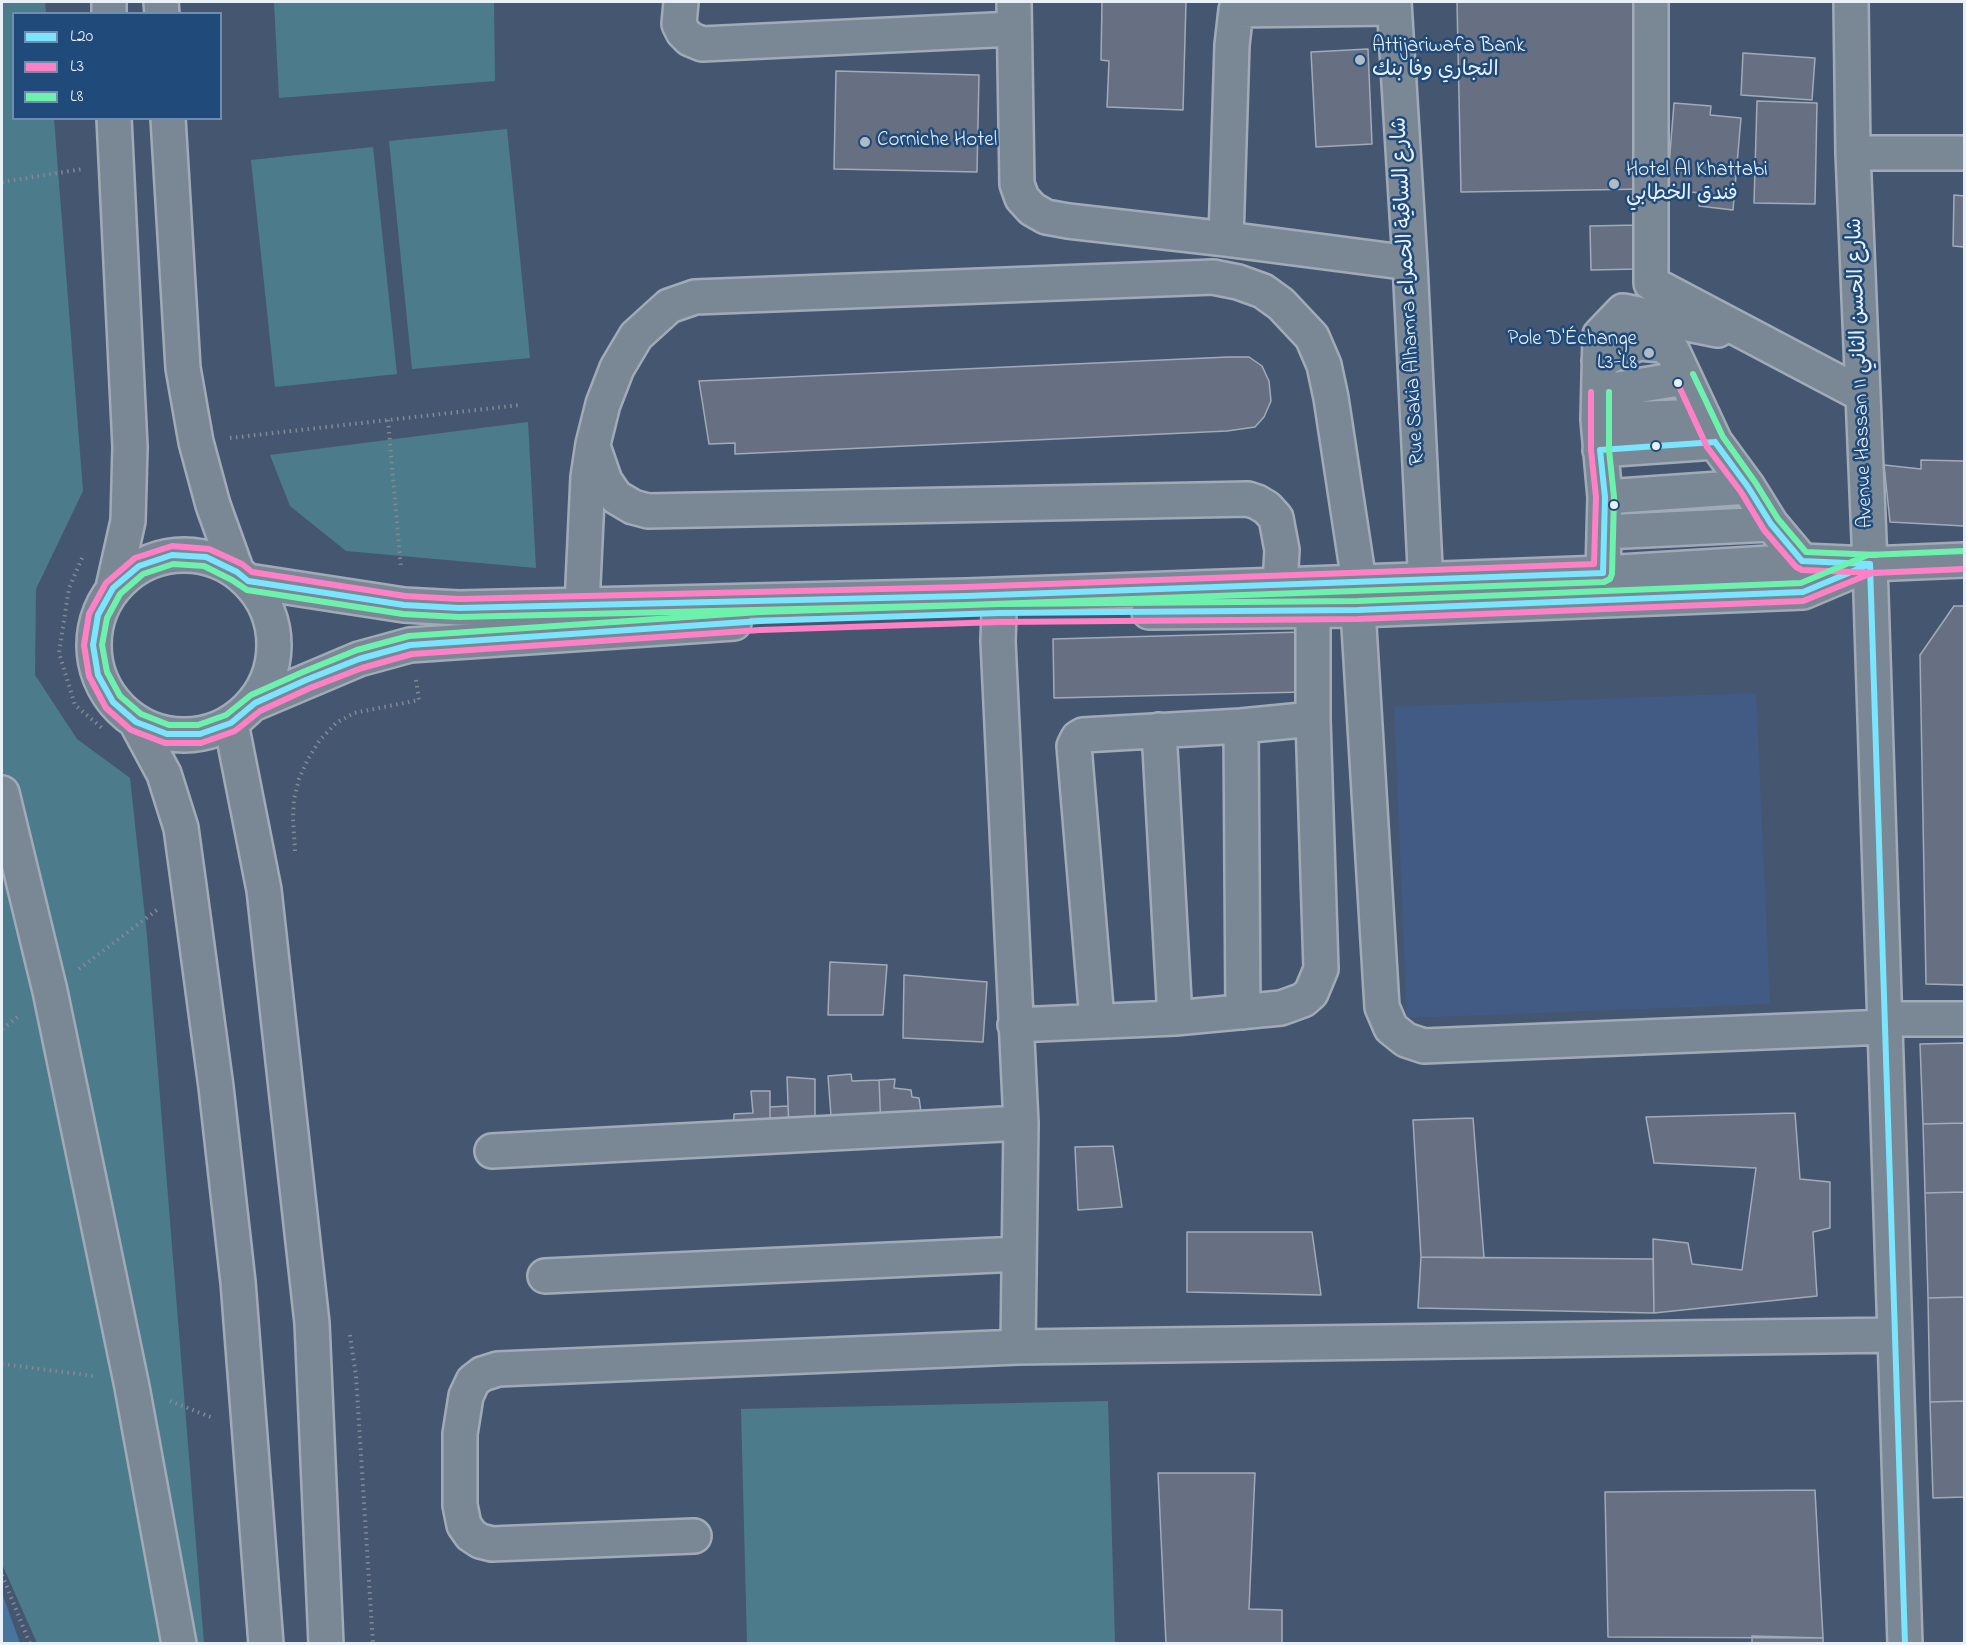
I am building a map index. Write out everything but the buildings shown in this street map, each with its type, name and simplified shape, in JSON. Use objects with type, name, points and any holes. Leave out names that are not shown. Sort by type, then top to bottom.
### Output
[{"type":"street","points":[[681,2],[679,24],[690,39],[702,45],[1014,16],[1017,184],[1022,198],[1032,209],[1046,217],[1068,221],[1410,263]]},
{"type":"street","points":[[1651,2],[1651,284],[1863,394]]},
{"type":"street","name":"Avenue Hassan II شارع الحسن الثاني","points":[[1851,2],[1853,153],[1870,564],[1905,1644]]},
{"type":"street","points":[[1226,239],[1232,45],[1236,6],[1394,5]]},
{"type":"street","name":"Rue Sakia Alhamra شارع الساقية الحمراء","points":[[1394,5],[1410,263],[1421,523],[1427,593]]},
{"type":"street","points":[[114,120],[130,447],[128,521],[113,588],[98,615],[93,645],[98,675],[113,702],[136,722],[167,734],[200,734],[359,659],[410,645],[760,621],[999,613],[1313,610],[1359,596]]},
{"type":"street","points":[[168,120],[183,368],[196,442],[213,505],[243,576],[264,602],[273,627],[274,654],[268,680],[243,713],[312,1323],[326,1644]]},
{"type":"street","points":[[1853,153],[1965,153]]},
{"type":"street","points":[[582,605],[588,477],[603,404],[617,368],[636,336],[669,306],[694,297],[1213,277],[1238,282],[1263,291],[1281,304],[1312,337],[1324,365],[1359,596],[1382,1007],[1391,1028],[1406,1040],[1424,1046],[1965,1019]]},
{"type":"street","points":[[1603,573],[1605,497],[1599,406],[1600,335],[1623,311],[1755,338]]},
{"type":"street","points":[[1599,406],[1639,343],[1662,345],[1673,352],[1709,429],[1771,524],[1802,561]]},
{"type":"street","points":[[1599,406],[1709,429]]},
{"type":"street","points":[[593,444],[605,481],[616,497],[633,507],[648,511],[1248,500],[1267,508],[1276,518],[1282,550],[1281,585]]},
{"type":"street","points":[[1605,497],[1748,487]]},
{"type":"street","points":[[1604,532],[1771,524]]},
{"type":"street","points":[[113,588],[139,566],[172,555],[206,557],[243,576],[404,605],[459,608],[966,596],[1281,585],[1359,596],[1427,593],[1803,592],[1870,564]]},
{"type":"street","points":[[1427,593],[1603,573],[1802,561],[1870,564],[1965,560]]},
{"type":"street","points":[[1015,1025],[1175,1018],[1281,1008],[1303,1000],[1311,993],[1321,969],[1313,719],[1313,610]]},
{"type":"street","points":[[999,613],[999,664],[1021,1123],[1017,1347]]},
{"type":"street","points":[[1097,1020],[1074,746],[1078,738],[1083,735],[1241,726],[1313,719]]},
{"type":"street","points":[[136,722],[164,774],[181,828],[216,1087],[238,1282],[266,1644]]},
{"type":"street","points":[[1241,726],[1243,1012]]},
{"type":"street","points":[[1159,730],[1175,1018]]},
{"type":"street","points":[[2,793],[50,992],[132,1387],[179,1644]]},
{"type":"street","points":[[492,1151],[1021,1123]]},
{"type":"street","points":[[545,1276],[1019,1254]]},
{"type":"street","points":[[694,1536],[492,1544],[471,1535],[464,1525],[460,1505],[460,1434],[466,1396],[473,1382],[482,1374],[498,1369],[1017,1347],[1895,1335]]},
{"type":"path","points":[[196,442],[520,405]]},
{"type":"path","points":[[388,420],[404,605]]},
{"type":"path","points":[[296,861],[293,837],[294,799],[299,779],[308,759],[320,740],[336,723],[354,712],[419,700],[410,645]]},
{"type":"path","points":[[2,1029],[161,907],[191,901]]},
{"type":"path","points":[[350,1333],[356,1376],[373,1644]]},
{"type":"path","points":[[2,1575],[30,1644]]},
{"type":"shaded area","points":[[2,2],[45,2],[46,12],[12,12],[12,120],[54,120],[83,491],[36,589],[35,675],[77,739],[130,778],[147,936],[204,1643],[37,1643],[2,1564]]},
{"type":"shaded area","points":[[274,2],[494,2],[495,81],[279,98]]},
{"type":"shaded area","points":[[507,129],[530,358],[412,369],[389,141]]},
{"type":"shaded area","points":[[373,147],[397,374],[275,387],[251,160]]},
{"type":"shaded area","points":[[528,422],[536,568],[346,551],[290,506],[270,455]]},
{"type":"shaded area","points":[[1756,693],[1770,1004],[1407,1018],[1394,707]]},
{"type":"shaded area","points":[[1108,1401],[1115,1643],[747,1643],[741,1409]]},
{"type":"shaded area","points":[[2,1593],[20,1643],[2,1643]]},
{"type":"transit line","name":"L8","points":[[1693,374],[1723,437],[1778,519],[1806,552],[1878,555]]},
{"type":"transit line","name":"L3","points":[[1677,382],[1707,447],[1741,492],[1764,530],[1796,567],[1802,570],[1878,573]]},
{"type":"transit line","name":"L3","points":[[1591,392],[1591,450],[1596,497],[1594,564],[966,587],[459,599],[405,596],[252,572],[242,564],[209,549],[172,546],[135,558],[106,583],[89,614],[84,645],[89,676],[106,708],[131,730],[165,743],[201,743],[235,731],[260,711],[310,688],[362,668],[412,654],[760,630],[999,622],[1358,619],[1803,601],[1872,573],[1964,569]]},
{"type":"transit line","name":"L8","points":[[1609,392],[1609,450],[1614,497],[1612,574],[1610,579],[1604,582],[966,605],[459,617],[403,614],[247,590],[204,566],[173,564],[143,574],[120,594],[107,618],[102,645],[107,672],[120,696],[141,714],[169,725],[198,725],[226,715],[251,695],[303,672],[357,650],[409,636],[760,612],[999,604],[1358,601],[1801,583],[1868,555],[1964,551]]},
{"type":"transit line","name":"L20","points":[[1715,442],[1748,487],[1771,524],[1802,561],[1870,564]]},
{"type":"transit line","name":"L20","points":[[1600,450],[1715,442]]},
{"type":"transit line","name":"L20","points":[[1600,450],[1605,497],[1603,573],[966,596],[459,608],[404,605],[248,581],[237,572],[206,557],[172,555],[139,566],[113,588],[98,615],[93,645],[98,675],[113,702],[136,722],[167,734],[200,734],[231,723],[255,703],[306,680],[359,659],[410,645],[760,621],[999,613],[1358,610],[1803,592],[1870,564]]},
{"type":"transit line","name":"L20","points":[[1870,564],[1905,1644]]},
{"type":"place","name":"Attijariwafa Bank التجاري وفا بنك","points":[[1360,60]]},
{"type":"place","name":"Corniche Hotel","points":[[865,142]]},
{"type":"place","name":"Hotel Al Khattabi فندق الخطابي","points":[[1614,184]]},
{"type":"place","name":"Pole D'Échange L3-L8","points":[[1649,353]]}]
